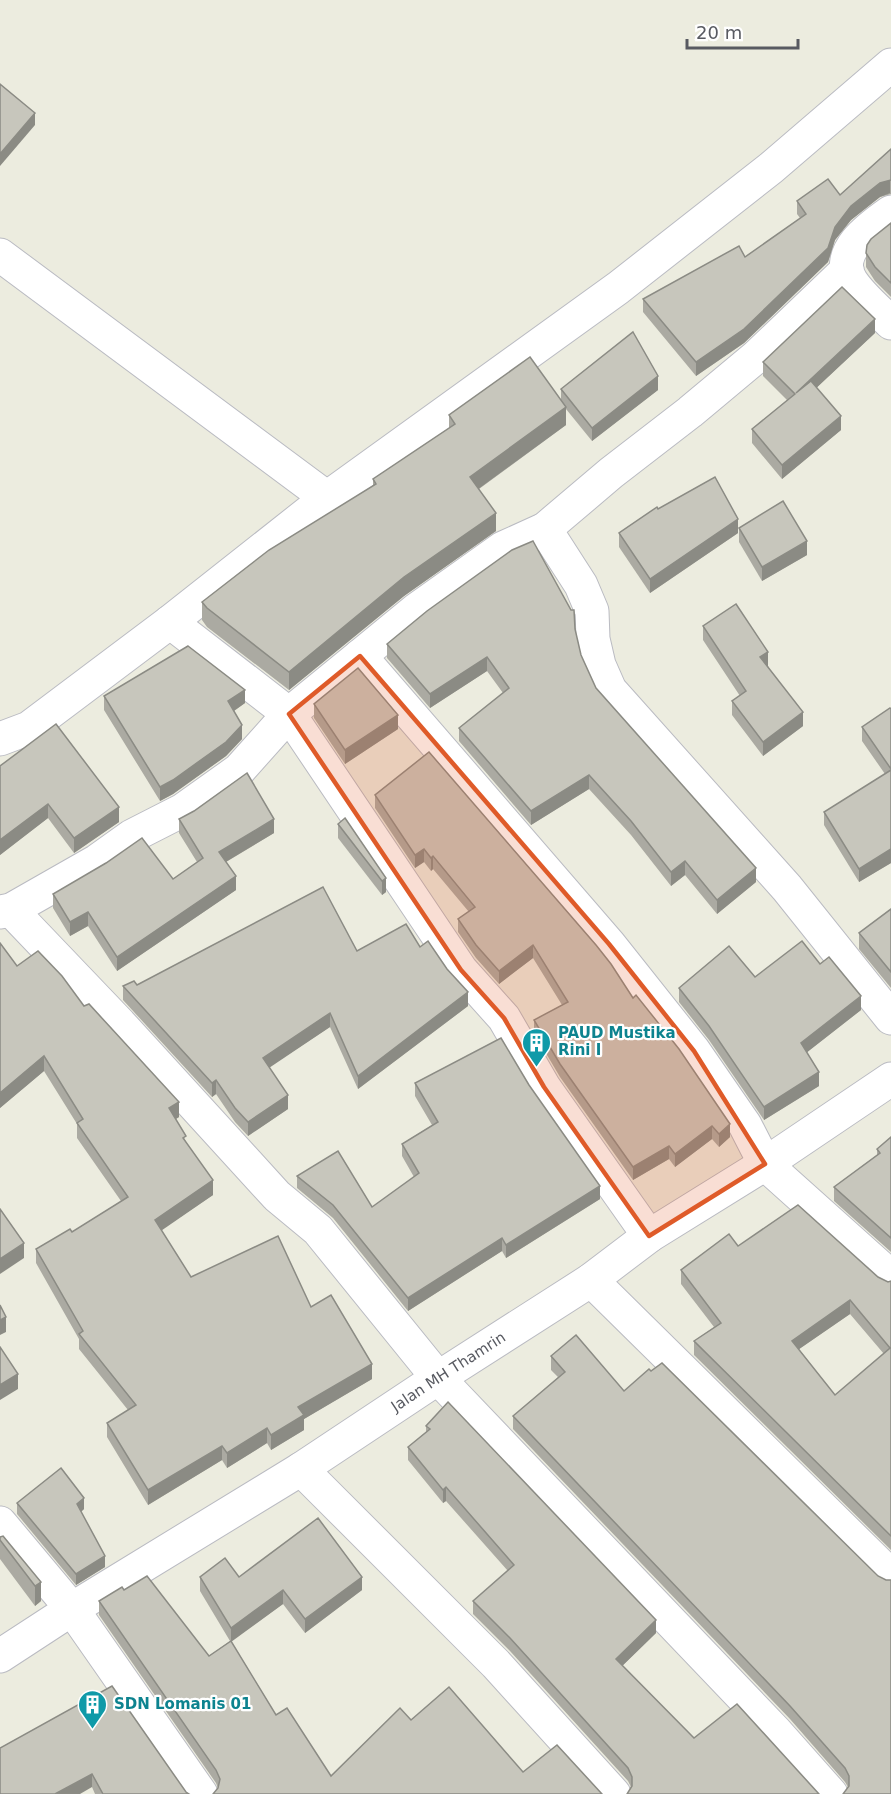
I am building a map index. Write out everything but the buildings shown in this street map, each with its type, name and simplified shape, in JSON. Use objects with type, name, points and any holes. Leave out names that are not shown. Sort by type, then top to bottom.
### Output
[{"type":"street","points":[[0,739],[29,728],[170,622],[327,498],[618,288],[771,168],[891,65]]},
{"type":"street","points":[[891,212],[856,240],[848,258],[847,270],[851,281],[891,323]]},
{"type":"street","points":[[0,255],[327,498]]},
{"type":"street","points":[[831,1794],[776,1732],[438,1378],[318,1230],[277,1196],[120,1024],[6,911],[97,861],[132,836],[183,810],[239,770],[289,714],[416,610],[503,548],[545,529],[756,357],[847,270]]},
{"type":"street","points":[[545,529],[581,585],[592,611],[593,639],[599,665],[610,690],[787,888],[891,1018]]},
{"type":"street","points":[[170,622],[289,714],[461,970],[504,1018],[544,1087],[649,1236]]},
{"type":"street","points":[[360,656],[616,953],[694,1051],[745,1125],[765,1164],[891,1277]]},
{"type":"street","name":"Jalan MH Thamrin","points":[[0,1656],[72,1609],[301,1469],[591,1280],[649,1236],[765,1164],[891,1079]]},
{"type":"street","points":[[591,1280],[891,1576]]},
{"type":"street","points":[[301,1469],[496,1664],[614,1794]]},
{"type":"street","points":[[0,1523],[72,1609],[201,1794]]},
{"type":"highlighted area","points":[[360,656],[609,944],[694,1051],[765,1164],[649,1236],[544,1087],[504,1018],[461,970],[289,714]]},
{"type":"place","name":"PAUD Mustika Rini I","points":[[537,1068]]},
{"type":"place","name":"SDN Lomanis 01","points":[[93,1730]]}]
